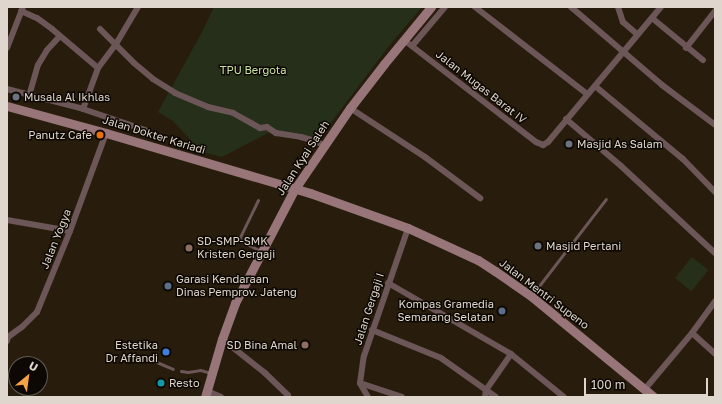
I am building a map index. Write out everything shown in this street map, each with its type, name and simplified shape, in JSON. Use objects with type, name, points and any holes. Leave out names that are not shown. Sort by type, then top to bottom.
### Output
[{"type":"main road","name":"Jalan Kyai Saleh","points":[[206,394],[211,373],[235,303],[294,190],[350,108],[431,7]]},
{"type":"main road","name":"Jalan Dokter Kariadi","points":[[7,106],[106,133],[294,190]]},
{"type":"main road","name":"Jalan Mentri Supeno","points":[[294,190],[310,194],[408,228],[478,260],[531,296],[653,397]]},
{"type":"street","points":[[83,109],[98,68],[116,44],[138,7]]},
{"type":"street","points":[[412,46],[445,7]]},
{"type":"street","points":[[475,7],[587,94]]},
{"type":"street","points":[[571,7],[662,85],[715,125]]},
{"type":"street","points":[[618,7],[624,22],[637,34]]},
{"type":"street","points":[[660,7],[566,119],[621,166],[715,253]]},
{"type":"street","points":[[7,48],[22,9],[37,18],[98,68]]},
{"type":"street","points":[[686,48],[715,11]]},
{"type":"street","points":[[652,18],[686,48],[703,60]]},
{"type":"street","points":[[100,29],[125,55],[153,78],[175,93],[208,107],[233,113],[260,128],[267,127],[276,133],[301,137],[318,142],[324,146]]},
{"type":"street","points":[[29,96],[38,65],[47,50],[60,36]]},
{"type":"street","name":"Jalan Mugas Barat IV","points":[[404,40],[536,142],[543,145],[548,142],[566,119]]},
{"type":"street","points":[[595,86],[683,159],[715,192]]},
{"type":"street","points":[[7,89],[83,109],[148,131]]},
{"type":"street","points":[[350,108],[425,157],[480,198]]},
{"type":"street","name":"Jalan Yogya","points":[[8,338],[37,312],[70,231],[106,133]]},
{"type":"street","points":[[7,220],[70,231]]},
{"type":"street","name":"Jalan Gergaji I","points":[[360,383],[364,356],[372,330],[408,228]]},
{"type":"street","points":[[388,284],[511,354],[564,397]]},
{"type":"street","points":[[645,389],[692,333],[715,301]]},
{"type":"street","points":[[372,330],[441,358],[496,397]]},
{"type":"street","points":[[692,333],[715,354]]},
{"type":"street","points":[[222,339],[265,373],[288,395]]},
{"type":"street","points":[[485,397],[486,390],[511,354]]},
{"type":"street","points":[[360,383],[368,397]]},
{"type":"street","points":[[360,383],[402,397]]},
{"type":"street","points":[[206,394],[221,397]]},
{"type":"lane","points":[[531,296],[606,199]]},
{"type":"lane","points":[[258,200],[240,237],[242,241],[261,251]]},
{"type":"lane","points":[[147,358],[174,369]]},
{"type":"lane","points":[[180,371],[188,372],[200,370],[211,373]]},
{"type":"green space","name":"TPU Bergota","points":[[214,7],[422,7],[389,46],[317,141],[274,130],[222,157],[202,152],[173,121],[158,112]]},
{"type":"green space","points":[[692,257],[708,270],[691,291],[675,278]]},
{"type":"place","name":"Musala Al Ikhlas","points":[[16,97]]},
{"type":"place","name":"Panutz Cafe","points":[[100,135]]},
{"type":"place","name":"Masjid As Salam","points":[[569,144]]},
{"type":"place","name":"Masjid Pertani","points":[[538,246]]},
{"type":"place","name":"SD-SMP-SMK Kristen Gergaji","points":[[189,248]]},
{"type":"place","name":"Garasi Kendaraan Dinas Pemprov. Jateng","points":[[168,286]]},
{"type":"place","name":"Kompas Gramedia Semarang Selatan","points":[[502,311]]},
{"type":"place","name":"SD Bina Amal","points":[[305,345]]},
{"type":"place","name":"Estetika Dr Affandi","points":[[166,352]]},
{"type":"place","name":"Resto","points":[[161,383]]}]
